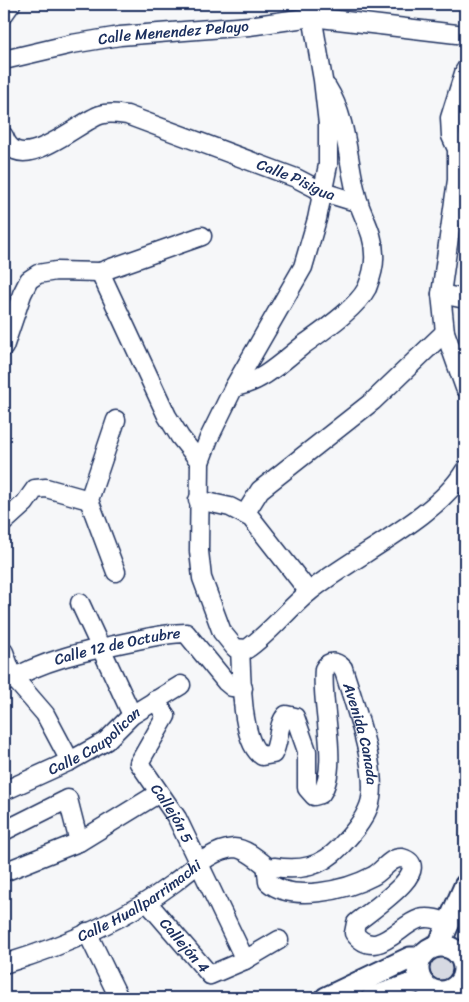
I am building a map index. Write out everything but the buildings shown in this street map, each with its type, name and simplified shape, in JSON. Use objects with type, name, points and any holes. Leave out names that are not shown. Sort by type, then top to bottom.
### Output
[{"type":"main road","points":[[439,945],[450,924],[465,886]]},
{"type":"main road","points":[[372,998],[429,990],[448,991],[455,988],[460,982],[465,967],[459,954],[447,946],[431,947],[420,958],[418,966],[429,990]]},
{"type":"main road","points":[[326,998],[410,958],[420,958]]},
{"type":"street","points":[[4,14],[11,4]]},
{"type":"street","points":[[311,10],[323,80],[328,142],[323,192],[311,246],[303,267],[234,387],[209,438],[200,462],[198,500],[199,551],[202,578],[222,632],[231,645],[240,650],[253,644],[309,592],[436,503],[459,481],[465,470]]},
{"type":"street","name":"Calle Menendez Pelayo","points":[[4,60],[72,44],[120,36],[249,26],[311,10],[465,35]]},
{"type":"street","points":[[465,70],[450,118],[451,136],[457,149],[457,180],[441,294],[445,332],[465,388]]},
{"type":"street","points":[[234,387],[244,386],[269,372],[355,304],[366,289],[374,255],[371,230],[359,203],[339,110],[323,80]]},
{"type":"street","name":"Calle Pisigua","points":[[4,136],[8,145],[17,150],[38,150],[102,114],[128,115],[296,178],[323,192],[359,203]]},
{"type":"street","points":[[4,347],[22,294],[29,280],[38,274],[56,271],[100,272],[202,236]]},
{"type":"street","points":[[100,272],[167,416],[180,437],[200,462]]},
{"type":"street","points":[[441,294],[465,299]]},
{"type":"street","points":[[245,514],[260,490],[374,402],[445,332]]},
{"type":"street","points":[[116,420],[89,500],[116,572]]},
{"type":"street","points":[[4,522],[25,504],[35,489],[46,488],[89,500]]},
{"type":"street","points":[[198,500],[245,514],[262,531],[309,592]]},
{"type":"street","points":[[80,603],[132,715]]},
{"type":"street","name":"Calle 12 de Octubre","points":[[9,680],[52,660],[172,633],[186,633],[226,682],[232,686],[243,688]]},
{"type":"street","name":"Avenida Canada","points":[[240,650],[250,735],[257,752],[262,756],[269,756],[275,750],[282,719],[286,715],[295,717],[307,751],[307,788],[310,793],[317,796],[325,788],[329,769],[324,669],[327,664],[332,662],[339,664],[343,668],[368,752],[373,789],[370,805],[362,820],[347,840],[330,858],[307,869],[293,870],[274,867],[270,869]]},
{"type":"street","points":[[4,652],[9,680],[45,714],[70,761]]},
{"type":"street","name":"Calle Caupolican","points":[[4,791],[70,761],[106,741],[132,715],[181,685]]},
{"type":"street","name":"Callejón 5","points":[[155,700],[166,716],[139,763],[177,818],[198,865],[226,916],[245,960]]},
{"type":"street","points":[[4,872],[79,842],[159,793]]},
{"type":"street","points":[[4,830],[68,799],[79,842]]},
{"type":"street","name":"Calle Huallparrimachi","points":[[4,964],[51,950],[148,902],[198,865],[224,850],[236,848],[270,869]]},
{"type":"street","points":[[270,869],[266,877],[273,886],[284,891],[301,893],[331,890],[352,885],[374,875],[393,859],[406,858],[411,866],[409,877],[394,893],[356,923],[354,933],[364,941],[378,943],[389,939],[420,919],[429,918],[450,924]]},
{"type":"street","name":"Callejón 4","points":[[148,902],[210,974],[245,960],[279,940]]},
{"type":"street","points":[[87,932],[119,998]]},
{"type":"shaded area","points":[[441,956],[446,957],[452,963],[452,973],[446,979],[441,980],[436,979],[430,973],[429,968],[430,963],[436,957]]}]
